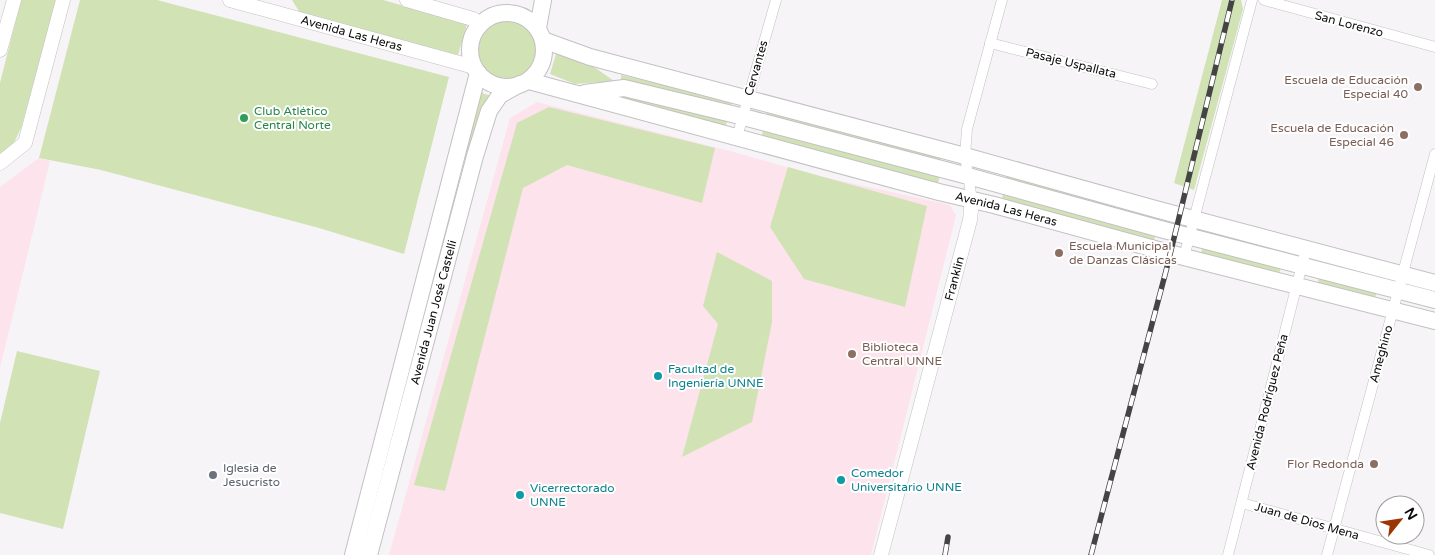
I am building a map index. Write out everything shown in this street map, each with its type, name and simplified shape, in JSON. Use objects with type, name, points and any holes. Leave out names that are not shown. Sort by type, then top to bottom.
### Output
[{"type":"main road","points":[[0,50],[14,0]]},
{"type":"main road","points":[[0,163],[25,143],[63,0]]},
{"type":"main road","name":"Avenida Las Heras","points":[[230,0],[270,5],[476,70]]},
{"type":"main road","points":[[407,0],[484,21],[501,13],[515,13],[528,18],[540,34]]},
{"type":"main road","points":[[498,0],[471,40],[471,58],[476,70],[487,81],[509,87],[524,82],[537,72],[542,62],[544,51],[540,34],[543,0]]},
{"type":"main road","name":"Avenida Las Heras","points":[[540,34],[590,57],[965,156],[1306,249],[1400,282],[1435,300]]},
{"type":"main road","name":"Avenida Las Heras","points":[[590,57],[624,88]]},
{"type":"main road","name":"Avenida Juan José Castelli","points":[[353,555],[476,70]]},
{"type":"main road","name":"Avenida Las Heras","points":[[524,82],[576,94],[1184,257],[1435,321]]},
{"type":"main road","name":"Avenida Juan José Castelli","points":[[369,555],[475,156],[489,111],[500,95],[524,82]]},
{"type":"main road","name":"Avenida Las Heras","points":[[576,94],[624,88],[743,116],[1301,265],[1400,282],[1435,282]]},
{"type":"main road","name":"Franklin","points":[[881,555],[970,220],[972,200]]},
{"type":"street","name":"Cervantes","points":[[737,137],[776,0]]},
{"type":"street","name":"Franklin","points":[[972,200],[965,156],[967,129],[1002,0]]},
{"type":"street","points":[[1184,257],[1252,0]]},
{"type":"street","name":"San Lorenzo","points":[[1264,0],[1435,47]]},
{"type":"street","name":"Pasaje Uspallata","points":[[990,43],[1152,84]]},
{"type":"street","name":"Ameghino","points":[[1327,555],[1435,154]]},
{"type":"street","name":"Avenida Rodríguez Peña","points":[[1228,555],[1306,249]]},
{"type":"street","name":"Juan de Dios Mena","points":[[1242,503],[1429,555]]},
{"type":"shaded area","points":[[537,102],[734,152],[810,174],[950,205],[956,216],[871,555],[389,555],[510,118]]},
{"type":"shaded area","points":[[39,158],[50,161],[0,368],[0,187]]},
{"type":"green space","points":[[21,0],[57,0],[21,128],[13,145],[0,155],[0,83]]},
{"type":"green space","name":"Club Atlético Central Norte","points":[[80,0],[157,0],[449,77],[404,254],[319,228],[101,170],[39,158]]},
{"type":"green space","points":[[292,0],[383,0],[467,24],[458,55],[300,13]]},
{"type":"green space","points":[[1222,0],[1241,0],[1243,9],[1194,190],[1174,183]]},
{"type":"green space","points":[[501,18],[513,18],[530,27],[537,38],[539,50],[537,62],[530,73],[513,82],[501,82],[489,77],[480,68],[475,56],[475,44],[480,32],[489,23]]},
{"type":"green space","points":[[556,54],[587,62],[614,81],[575,84],[550,74]]},
{"type":"green space","points":[[621,75],[732,101],[730,110],[621,80]]},
{"type":"green space","points":[[479,90],[484,94],[493,96],[462,176]]},
{"type":"green space","points":[[615,93],[728,119],[725,128],[612,98]]},
{"type":"green space","points":[[549,107],[715,148],[702,203],[567,165],[523,188],[445,491],[414,485],[517,123]]},
{"type":"green space","points":[[767,112],[942,155],[940,163],[765,120]]},
{"type":"green space","points":[[763,128],[940,176],[938,183],[762,137]]},
{"type":"green space","points":[[788,167],[927,206],[905,307],[804,279],[770,227]]},
{"type":"green space","points":[[1007,173],[1162,215],[1159,221],[1006,180]]},
{"type":"green space","points":[[1003,193],[1155,236],[1154,242],[1002,201]]},
{"type":"green space","points":[[1208,226],[1285,248],[1282,256],[1206,234]]},
{"type":"green space","points":[[1203,245],[1281,266],[1279,274],[1201,253]]},
{"type":"green space","points":[[717,252],[772,281],[772,322],[752,422],[682,457],[718,324],[703,306]]},
{"type":"green space","points":[[1319,278],[1377,290],[1375,299],[1317,286]]},
{"type":"green space","points":[[17,351],[100,371],[63,529],[0,513],[0,423]]},
{"type":"railway","points":[[1091,555],[1166,271],[1232,0]]},
{"type":"railway","points":[[945,555],[948,537]]},
{"type":"place","name":"Escuela de Educación Especial 40","points":[[1418,87]]},
{"type":"place","name":"Club Atlético Central Norte","points":[[244,118]]},
{"type":"place","name":"Escuela de Educación Especial 46","points":[[1404,135]]},
{"type":"place","name":"Escuela Municipal de Danzas Clásicas","points":[[1059,253]]},
{"type":"place","name":"Biblioteca Central UNNE","points":[[852,354]]},
{"type":"place","name":"Facultad de Ingeniería UNNE","points":[[658,376]]},
{"type":"place","name":"Flor Redonda","points":[[1374,464]]},
{"type":"place","name":"Iglesia de Jesucristo","points":[[213,475]]},
{"type":"place","name":"Comedor Universitario UNNE","points":[[841,480]]},
{"type":"place","name":"Vicerrectorado UNNE","points":[[520,495]]}]
